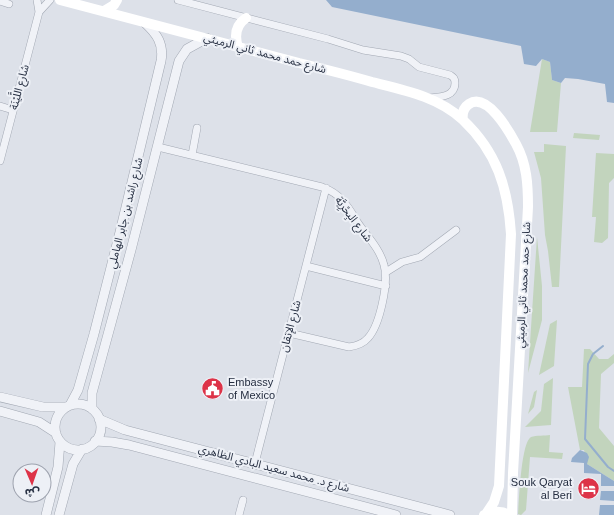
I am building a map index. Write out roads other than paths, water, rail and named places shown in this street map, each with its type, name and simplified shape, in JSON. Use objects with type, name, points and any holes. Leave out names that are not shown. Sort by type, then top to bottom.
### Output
[{"type":"main road","name":"شارع حمد محمد ثاني الرميثي","points":[[60,0],[238,46],[427,98],[437,102],[463,120],[483,143],[500,172],[505,187],[510,209],[511,234],[501,466],[497,496],[485,514]]},
{"type":"main road","points":[[104,11],[114,5],[117,0]]},
{"type":"main road","points":[[238,46],[236,38],[237,29],[239,24],[246,18]]},
{"type":"main road","name":"شارع حمد محمد ثاني الرميثي","points":[[463,120],[464,111],[469,104],[478,102],[484,103],[497,115],[508,129],[522,158],[526,172],[528,207],[510,515]]},
{"type":"main road","points":[[485,514],[500,512],[510,515]]},
{"type":"street","name":"شارع اللَّيْنَة","points":[[0,161],[39,12],[37,0]]},
{"type":"street","name":"شارع اللَّيْنَة","points":[[39,12],[50,0]]},
{"type":"street","points":[[178,0],[363,50],[401,56],[409,59],[419,66],[453,77],[455,83],[451,93],[444,96],[427,98]]},
{"type":"street","points":[[0,2],[9,4]]},
{"type":"street","name":"شارع راشد بن جابر الهاملي","points":[[68,406],[78,390],[97,320],[161,62],[162,55],[160,43],[154,32],[145,23]]},
{"type":"street","name":"شارع راشد بن جابر الهاملي","points":[[92,408],[92,393],[122,286],[179,61],[187,49],[206,38]]},
{"type":"street","points":[[0,106],[13,110]]},
{"type":"street","points":[[192,155],[197,128]]},
{"type":"street","name":"شارع البِحْرِيَّة","points":[[158,147],[326,188],[343,201],[379,253],[386,272],[386,286],[381,308],[373,330],[368,339],[359,345],[349,347],[289,333]]},
{"type":"street","name":"شارع الإتقان","points":[[255,463],[326,188]]},
{"type":"street","points":[[386,272],[402,262],[420,257],[456,230]]},
{"type":"street","points":[[306,266],[386,286]]},
{"type":"street","points":[[0,397],[43,407],[68,406],[77,404],[85,405],[92,408],[99,419],[100,431],[95,442],[89,446],[82,449],[70,448],[39,422],[0,411]]},
{"type":"street","points":[[46,515],[58,466],[58,437],[54,425],[57,417],[68,406]]},
{"type":"street","name":"شارع د. محمد سعيد البادي الظاهري","points":[[99,419],[125,430],[450,515]]},
{"type":"street","name":"شارع د. محمد سعيد البادي الظاهري","points":[[95,442],[112,442],[129,445],[379,513],[396,515]]},
{"type":"street","points":[[60,515],[73,464],[82,449]]},
{"type":"street","points":[[239,515],[243,500]]},
{"type":"water","points":[[326,0],[614,0],[614,103],[607,102],[605,84],[565,78],[561,83],[552,80],[550,62],[542,59],[536,66],[524,64],[521,46],[332,7]]},
{"type":"water","points":[[580,450],[587,453],[589,457],[587,464],[614,481],[614,486],[601,486],[601,474],[584,473],[584,463],[571,462],[572,458]]},
{"type":"water","points":[[601,491],[614,491],[614,501],[600,500]]},
{"type":"water","points":[[600,505],[614,505],[614,515],[599,515]]},
{"type":"waterway","points":[[603,346],[593,354],[588,364],[585,439],[608,467],[614,471]]},
{"type":"place","name":"Embassy of Mexico","points":[[212,388]]},
{"type":"place","name":"Souk Qaryat al Beri","points":[[588,488]]}]
